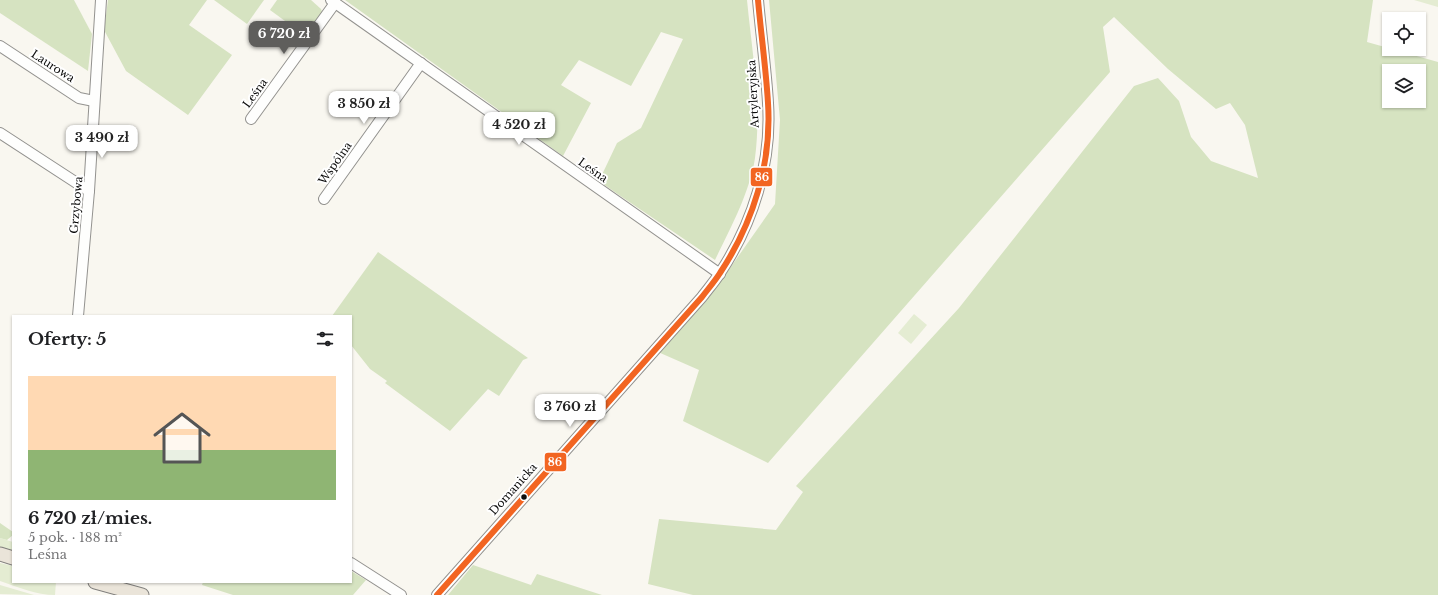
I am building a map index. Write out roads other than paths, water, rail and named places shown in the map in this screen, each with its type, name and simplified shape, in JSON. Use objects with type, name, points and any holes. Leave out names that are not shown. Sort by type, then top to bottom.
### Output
[{"type":"main road","points":[[0,554],[12,558]]},
{"type":"main road","points":[[99,583],[142,595]]},
{"type":"street","name":"Grzybowa","points":[[78,315],[89,191],[101,0]]},
{"type":"street","name":"Artyleryjska","points":[[720,274],[748,222],[757,196],[764,167],[767,142],[768,103],[758,0]]},
{"type":"street","name":"Leśna","points":[[251,119],[333,2],[720,274]]},
{"type":"street","name":"Laurowa","points":[[0,46],[79,98],[94,101]]},
{"type":"street","name":"Wspólna","points":[[324,199],[421,63]]},
{"type":"street","points":[[0,133],[89,191]]},
{"type":"street","name":"Domanicka","points":[[436,595],[702,297],[720,274]]},
{"type":"street","points":[[352,564],[401,595]]}]
